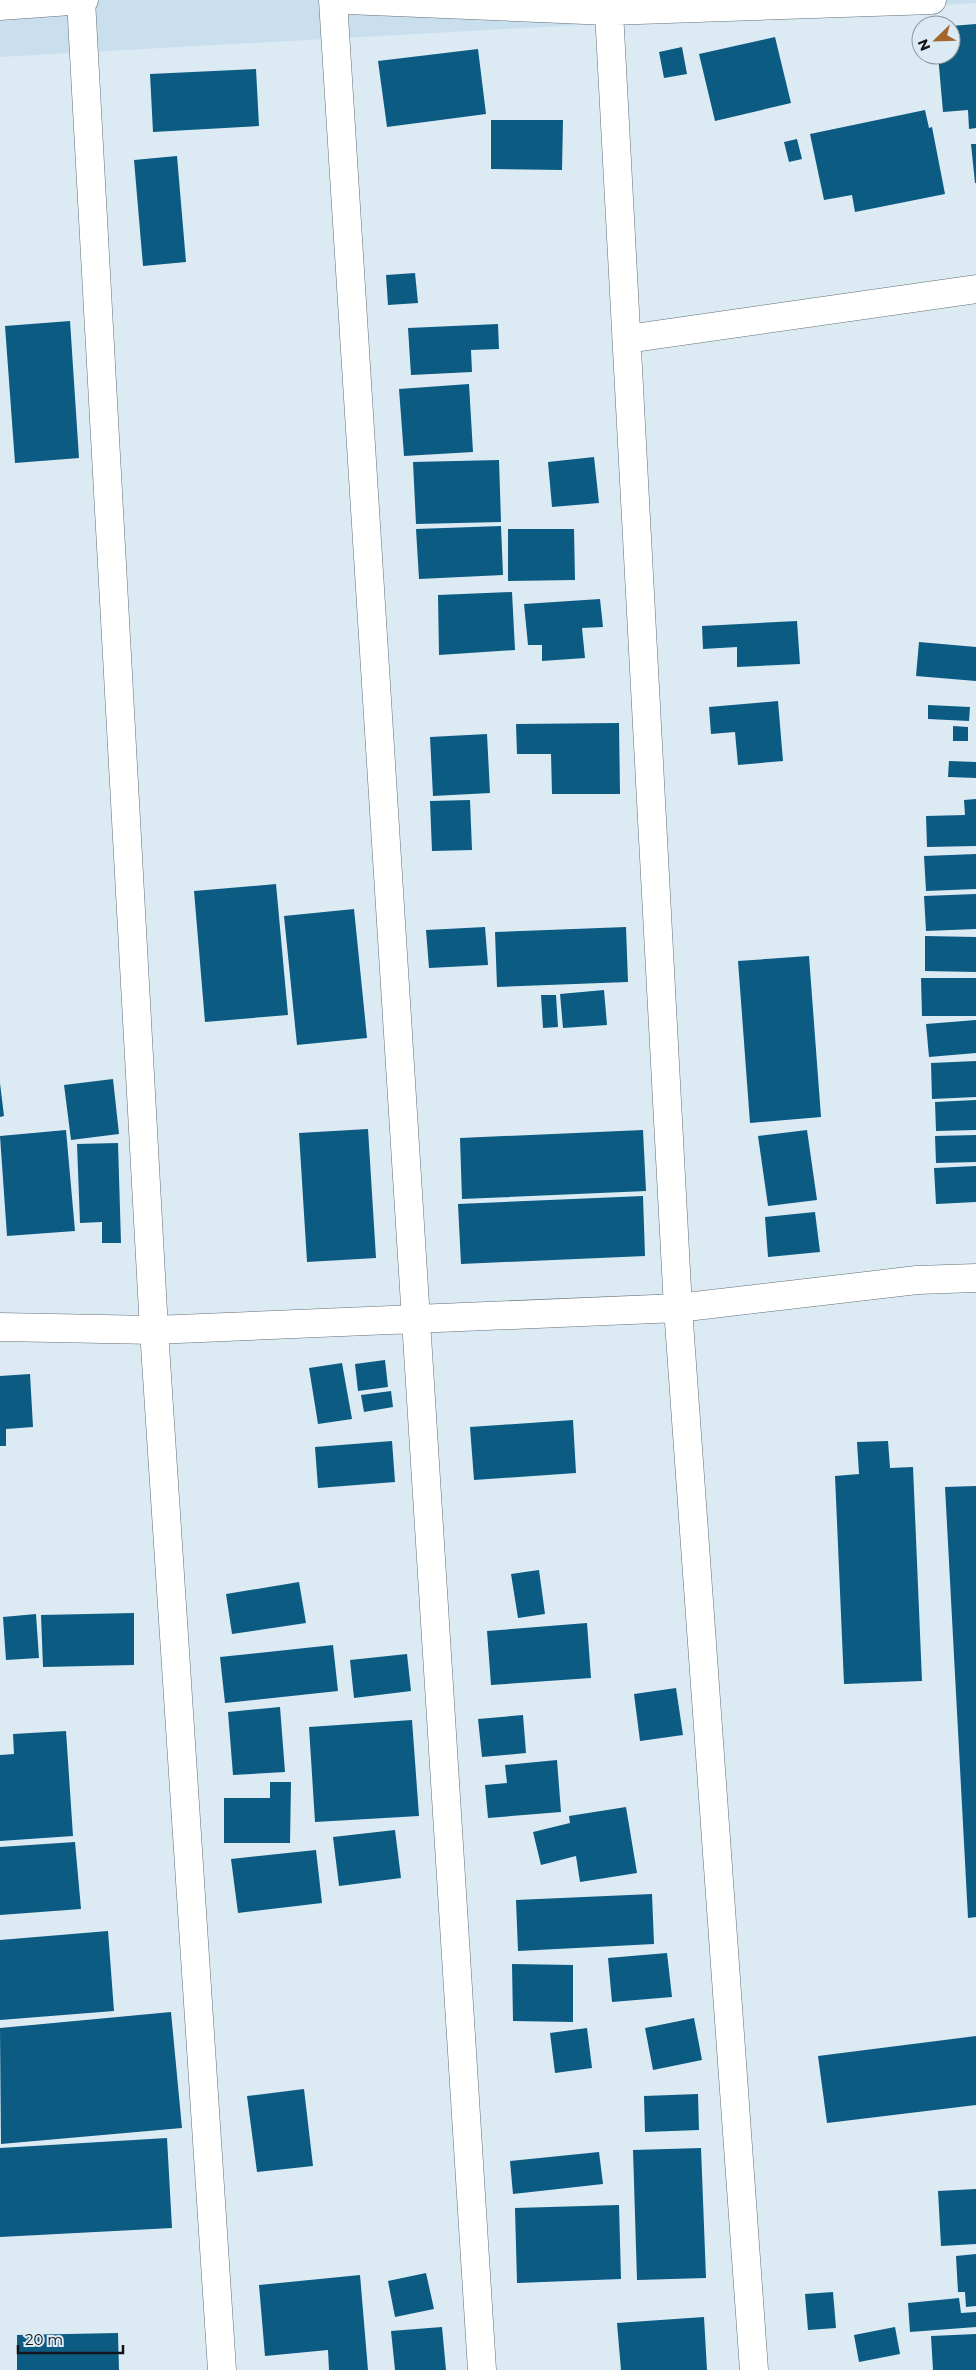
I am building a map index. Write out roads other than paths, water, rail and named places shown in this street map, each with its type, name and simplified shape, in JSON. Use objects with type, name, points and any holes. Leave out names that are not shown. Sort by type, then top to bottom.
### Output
[{"type":"street","points":[[0,6],[82,0],[154,1330],[222,2370]]},
{"type":"street","points":[[333,0],[482,2370]]},
{"type":"street","points":[[347,0],[609,11],[932,0]]},
{"type":"street","points":[[609,11],[678,1308],[754,2370]]},
{"type":"street","points":[[627,339],[976,289]]},
{"type":"street","points":[[0,1327],[154,1330],[678,1308],[917,1280],[976,1278]]}]
